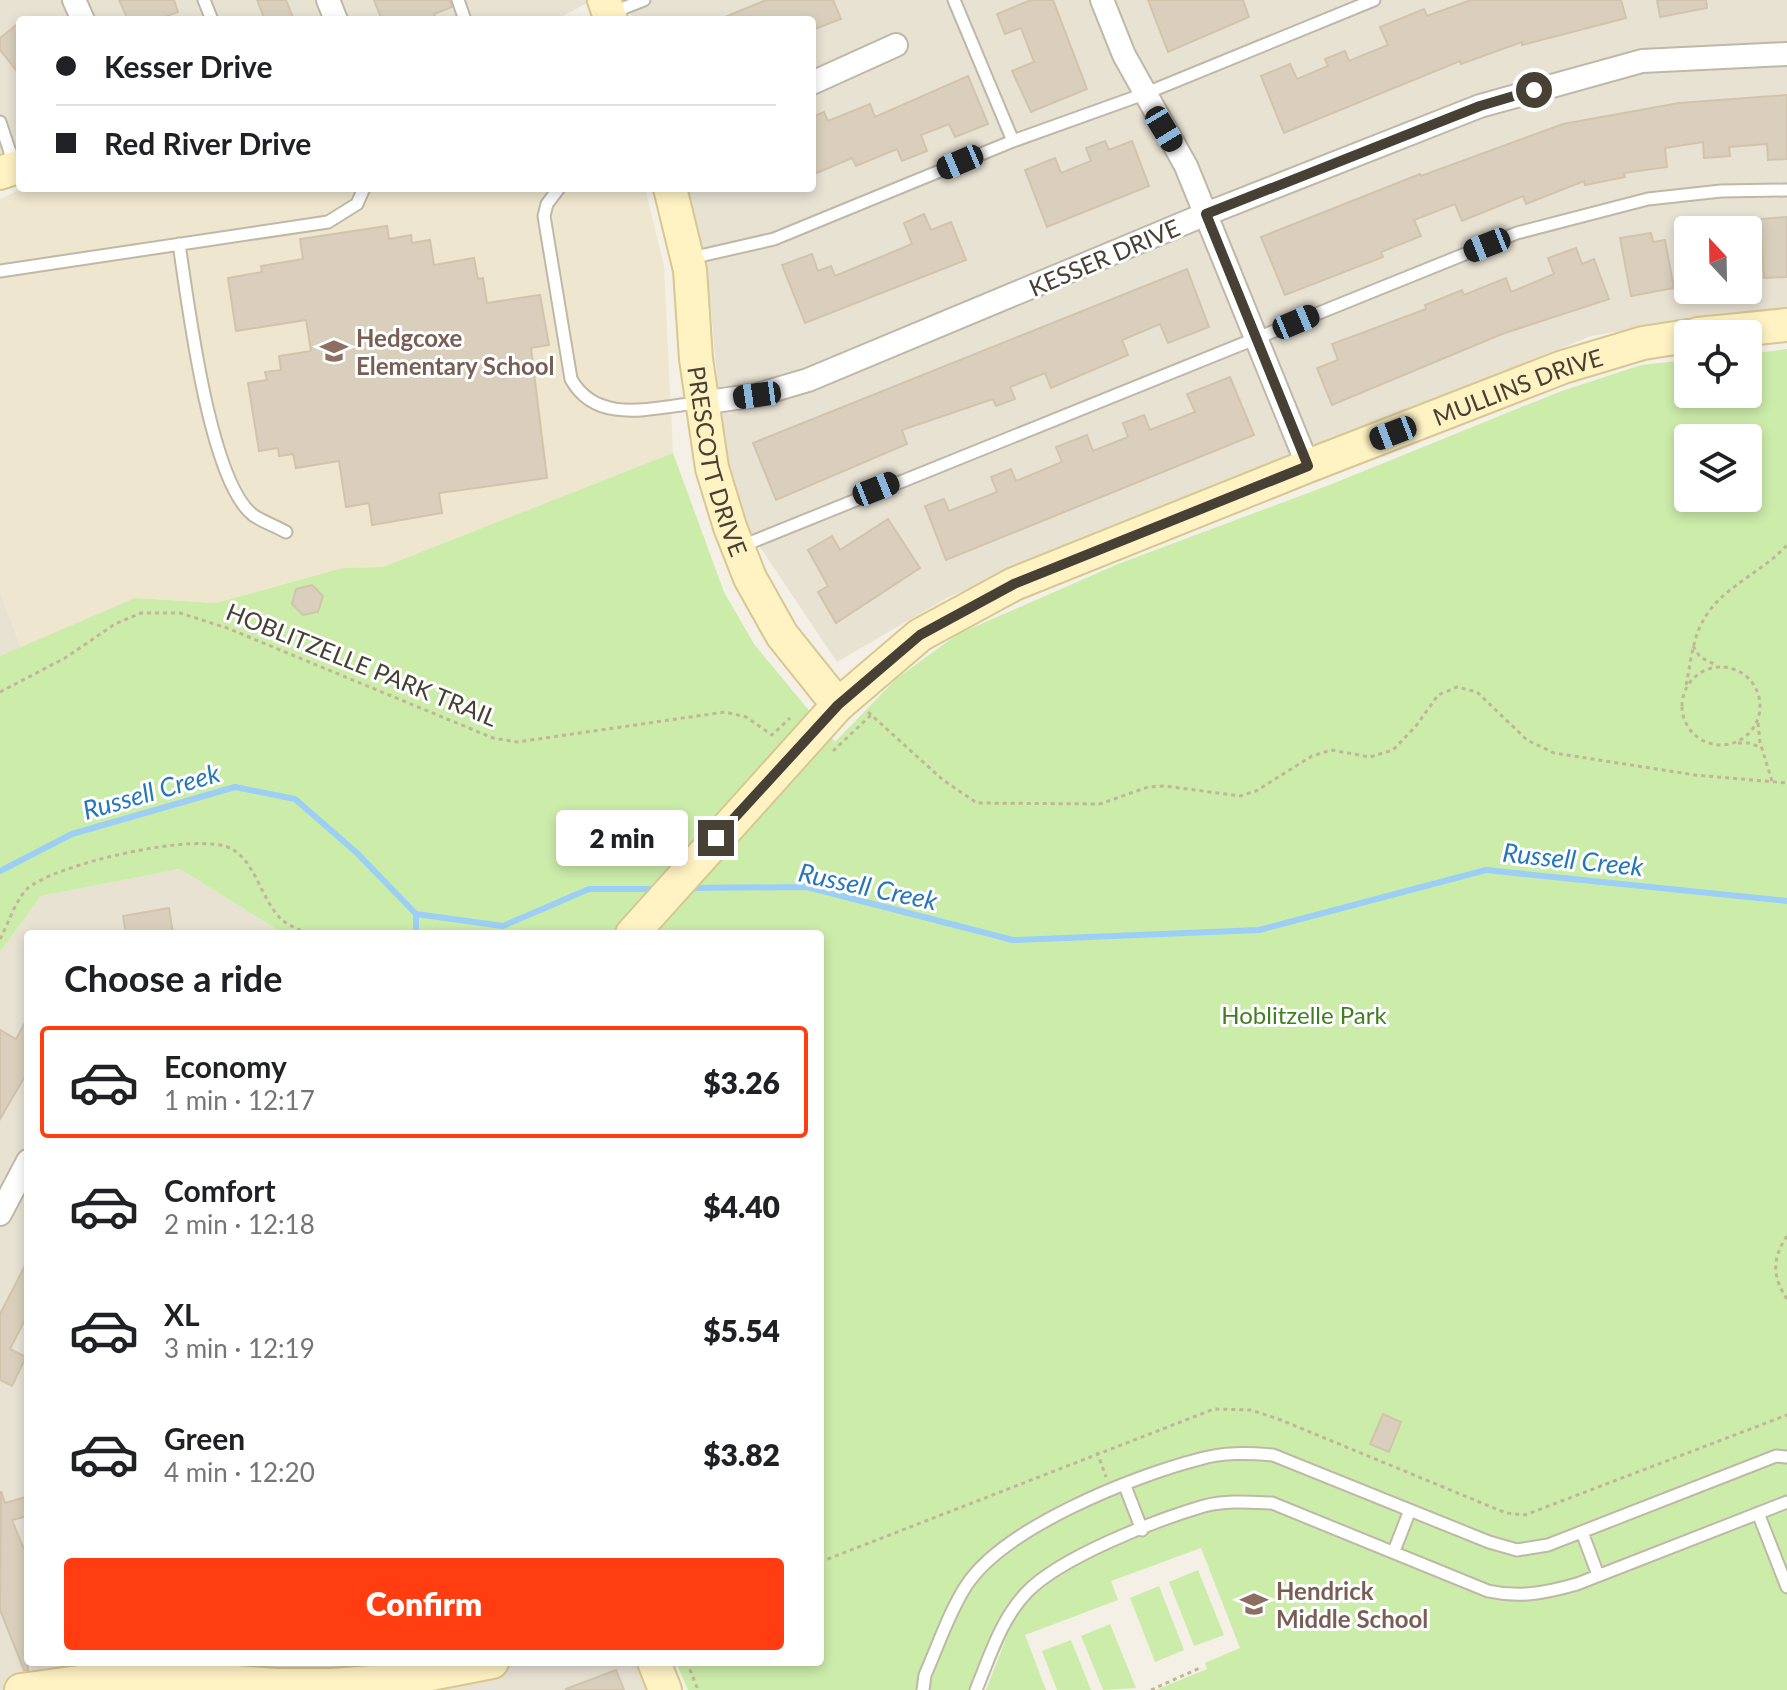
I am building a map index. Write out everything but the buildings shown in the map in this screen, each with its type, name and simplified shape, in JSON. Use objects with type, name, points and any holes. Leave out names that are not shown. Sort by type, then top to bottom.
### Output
[{"type":"street","points":[[1102,0],[1144,94],[1186,166],[1308,466]]},
{"type":"street","points":[[816,81],[896,45]]},
{"type":"street","name":"KESSER DRIVE","points":[[701,403],[757,395],[808,380],[1206,214],[1480,106],[1642,61],[1787,54]]},
{"type":"street","name":"PRESCOTT DRIVE","points":[[671,192],[688,259],[701,403],[712,468],[738,548],[782,635],[851,706]]},
{"type":"street","points":[[1762,328],[1787,325]]},
{"type":"street","name":"MULLINS DRIVE","points":[[636,930],[768,781],[851,706],[920,635],[1014,584],[1308,466],[1563,367],[1643,343],[1674,338]]},
{"type":"street","points":[[0,1214],[24,1169]]},
{"type":"street","points":[[21,1690],[136,1674],[225,1677],[276,1685],[358,1687],[472,1666]]},
{"type":"street","points":[[656,1666],[665,1690]]},
{"type":"lane","points":[[605,14],[644,0]]},
{"type":"lane","points":[[954,0],[1013,141]]},
{"type":"lane","points":[[688,259],[774,239],[1013,141],[1144,94],[1374,0]]},
{"type":"lane","points":[[0,122],[12,169]]},
{"type":"lane","points":[[738,548],[1517,233],[1648,199],[1721,191],[1787,190]]},
{"type":"lane","points":[[0,271],[328,222],[357,204],[362,192]]},
{"type":"lane","points":[[556,192],[547,204],[544,216],[571,379],[580,395],[607,411],[701,403]]},
{"type":"lane","points":[[179,244],[209,416],[234,490],[252,514],[286,532]]},
{"type":"lane","points":[[923,1690],[925,1675],[966,1585],[994,1554],[1042,1520],[1200,1459],[1242,1453],[1273,1455],[1489,1542],[1517,1550],[1548,1545],[1776,1456],[1787,1457]]},
{"type":"lane","points":[[1125,1486],[1142,1530]]},
{"type":"lane","points":[[976,1690],[1005,1621],[1026,1592],[1053,1570],[1205,1506],[1235,1501],[1272,1503],[1488,1591],[1511,1596],[1541,1594],[1598,1575],[1787,1502]]},
{"type":"lane","points":[[1394,1551],[1410,1510]]},
{"type":"lane","points":[[1758,1513],[1787,1587]]},
{"type":"lane","points":[[1582,1532],[1598,1575]]},
{"type":"path","points":[[1762,749],[1750,743],[1711,744],[1690,731],[1683,717],[1681,701],[1693,646],[1704,619],[1787,545]]},
{"type":"path","name":"HOBLITZELLE PARK TRAIL","points":[[0,692],[65,658],[115,624],[141,613],[180,613],[227,628],[493,738],[517,742],[725,712],[746,717],[772,735],[799,709]]},
{"type":"path","points":[[1693,646],[1710,665],[1739,670],[1754,683],[1761,701],[1758,721],[1762,749],[1772,781]]},
{"type":"path","points":[[1686,686],[1700,672],[1719,666]]},
{"type":"path","points":[[851,706],[943,780],[977,803],[1100,804],[1148,787],[1165,786],[1240,796],[1256,791],[1312,756],[1331,750],[1370,757],[1393,750],[1410,734],[1438,695],[1457,687],[1477,692],[1527,740],[1554,753],[1667,771],[1787,783]]},
{"type":"path","points":[[1735,743],[1748,735],[1758,721]]},
{"type":"path","points":[[0,939],[26,890],[46,877],[162,844],[194,841],[232,849],[254,874],[282,921],[299,930]]},
{"type":"path","points":[[1787,1236],[1778,1249],[1775,1267],[1778,1285],[1787,1299]]},
{"type":"path","points":[[1097,1452],[1111,1492]]},
{"type":"path","points":[[689,1666],[698,1690]]},
{"type":"path","points":[[1151,1690],[1202,1667]]},
{"type":"shaded area","points":[[0,0],[593,0],[563,16],[16,16],[16,148],[0,155]]},
{"type":"shaded area","points":[[626,0],[1787,0],[1787,312],[1706,316],[1591,336],[950,596],[837,662],[744,523],[722,435],[711,310],[694,216],[686,192],[816,192],[816,16],[632,16]]},
{"type":"shaded area","name":"Hedgcoxe Elementary School","points":[[16,192],[646,192],[664,266],[673,453],[383,567],[341,568],[216,603],[135,598],[21,648],[0,591],[0,199]]},
{"type":"shaded area","points":[[0,591],[21,648],[0,656]]},
{"type":"shaded area","points":[[180,869],[278,930],[24,930],[24,1666],[672,1666],[681,1690],[0,1690],[0,952],[41,896]]},
{"type":"green space","name":"Hoblitzelle Park","points":[[1787,349],[1787,1690],[1156,1690],[1207,1669],[1205,1663],[1240,1648],[1201,1548],[1111,1581],[1118,1600],[1025,1635],[1046,1690],[986,1690],[1007,1636],[982,1690],[688,1690],[678,1666],[824,1666],[824,930],[278,930],[180,869],[41,896],[0,952],[0,656],[135,598],[216,603],[342,568],[383,567],[673,453],[724,592],[754,644],[835,742],[896,679],[958,634],[1118,564],[1332,484],[1559,392],[1641,365],[1674,361],[1674,408],[1762,408],[1762,352]]},
{"type":"green space","points":[[1198,1570],[1224,1635],[1194,1646],[1169,1582]]},
{"type":"green space","points":[[1159,1586],[1184,1650],[1155,1662],[1130,1598]]},
{"type":"green space","points":[[1110,1624],[1136,1688],[1103,1690],[1081,1636]]},
{"type":"green space","points":[[1071,1640],[1091,1690],[1057,1690],[1042,1651]]},
{"type":"waterway","name":"Russell Creek","points":[[0,871],[72,834],[235,787],[295,799],[357,853],[416,914],[503,926],[589,889],[657,889]]},
{"type":"waterway","name":"Russell Creek","points":[[688,888],[807,887],[1013,940],[1259,930],[1486,870],[1787,901]]},
{"type":"waterway","points":[[416,914],[416,930]]},
{"type":"place","name":"Hedgcoxe Elementary School","points":[[334,351]]},
{"type":"place","name":"Hendrick Middle School","points":[[1254,1604]]},
{"type":"route","points":[[716,838],[838,705],[920,635],[1014,584],[1308,466],[1206,214],[1480,106],[1534,90]]}]
